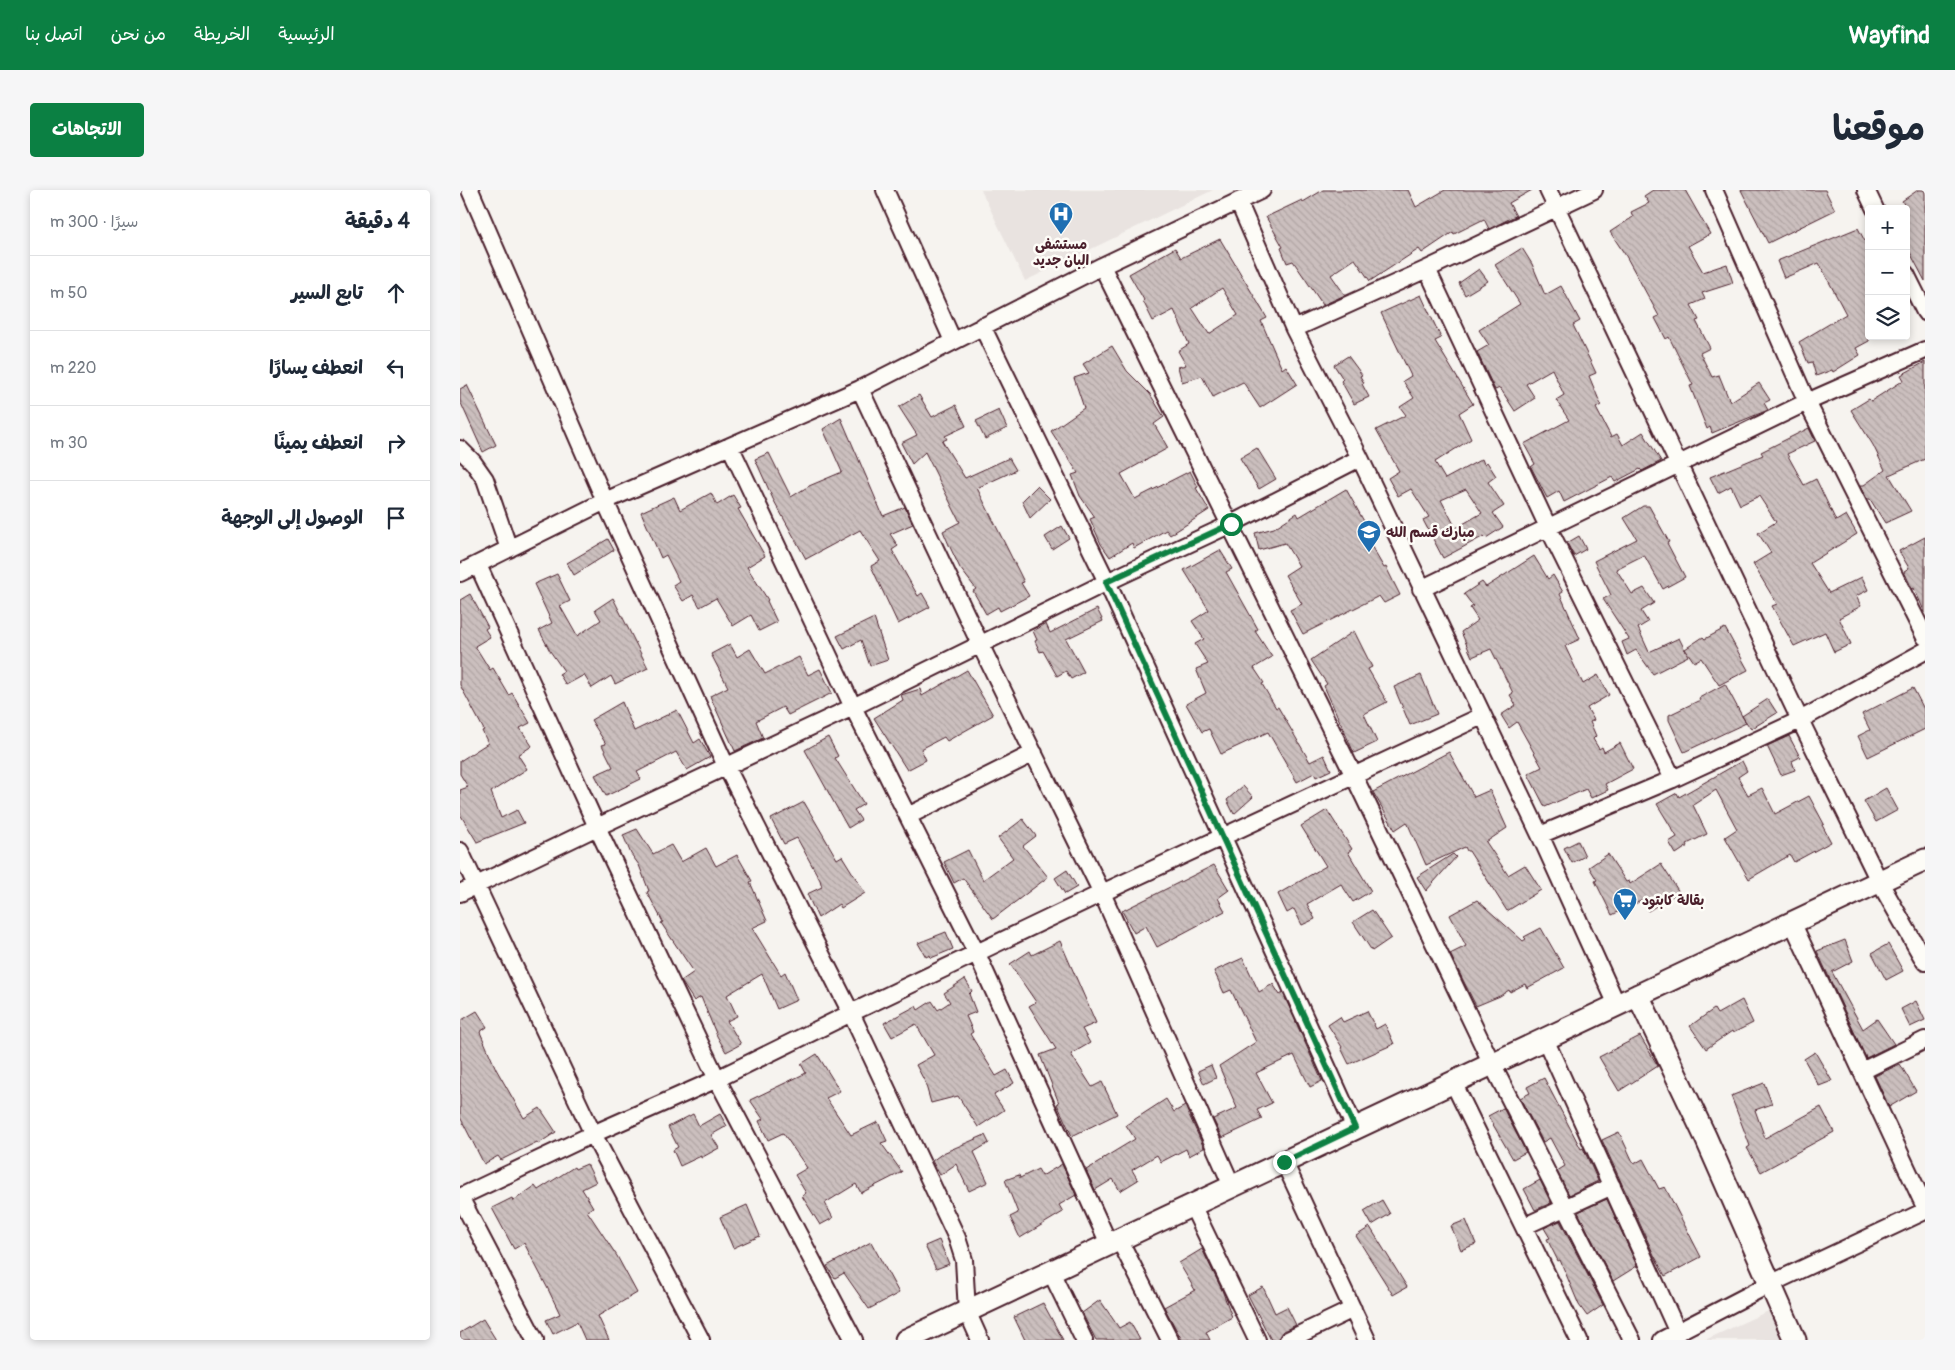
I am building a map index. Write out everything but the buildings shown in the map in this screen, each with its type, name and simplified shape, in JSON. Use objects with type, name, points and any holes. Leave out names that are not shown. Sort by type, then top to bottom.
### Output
[{"type":"street","points":[[470,190],[605,502],[726,766],[850,1013],[962,1250],[967,1311],[980,1340]]},
{"type":"street","points":[[885,190],[953,341]]},
{"type":"street","points":[[460,573],[605,502],[860,389],[1102,266],[1262,190]]},
{"type":"street","points":[[1548,190],[1800,720],[1879,881],[1925,962]]},
{"type":"street","points":[[1294,329],[1594,190]]},
{"type":"street","points":[[1714,190],[1807,402],[1925,637]]},
{"type":"street","points":[[1866,190],[1873,205]]},
{"type":"street","points":[[1238,201],[1294,329],[1360,458],[1540,834],[1617,1004]]},
{"type":"street","points":[[1102,266],[1231,524],[1492,1064],[1632,1340]]},
{"type":"street","points":[[1427,269],[1548,527],[1673,779]]},
{"type":"street","points":[[1910,282],[1925,312]]},
{"type":"street","points":[[982,326],[1106,582],[1224,837],[1355,1128]]},
{"type":"street","points":[[1422,589],[1807,402],[1925,350]]},
{"type":"street","points":[[860,389],[980,644],[1102,893],[1232,1186]]},
{"type":"street","points":[[730,446],[853,707],[977,954],[1114,1242],[1170,1340]]},
{"type":"street","points":[[460,449],[473,462],[485,479],[509,549]]},
{"type":"street","points":[[460,894],[597,827],[853,707],[1106,582],[1231,524],[1360,458]]},
{"type":"street","points":[[478,565],[597,827],[717,1079],[854,1340]]},
{"type":"street","points":[[1540,834],[1673,779],[1800,720],[1925,651]]},
{"type":"street","points":[[535,1340],[460,1197],[593,1134],[717,1079],[850,1013],[1102,893],[1482,716]]},
{"type":"street","points":[[908,816],[1034,753]]},
{"type":"street","points":[[460,851],[593,1134],[701,1340]]},
{"type":"street","points":[[906,1340],[1925,860]]},
{"type":"street","points":[[1792,922],[1925,1207]]},
{"type":"street","points":[[1638,995],[1705,1136],[1795,1340]]},
{"type":"street","points":[[1545,1039],[1678,1333]]},
{"type":"street","points":[[1862,1071],[1925,1040]]},
{"type":"street","points":[[1453,1082],[1525,1226],[1579,1340]]},
{"type":"street","points":[[1284,1162],[1367,1340]]},
{"type":"street","points":[[1525,1226],[1612,1186]]},
{"type":"street","points":[[1192,1205],[1257,1340]]},
{"type":"street","points":[[1662,1340],[1770,1284],[1925,1211]]},
{"type":"street","points":[[1051,1272],[1084,1340]]},
{"type":"street","points":[[1288,1340],[1353,1309]]},
{"type":"shaded area","name":"مستشفى البان جديد","points":[[981,190],[1213,190],[1025,281]]},
{"type":"shaded area","points":[[1777,1307],[1792,1340],[1705,1340]]},
{"type":"place","name":"مستشفى البان جديد","points":[[1061,235]]},
{"type":"place","name":"مبارك قسم الله","points":[[1369,553]]},
{"type":"place","name":"بقالة كابتود","points":[[1625,921]]},
{"type":"route","points":[[1231,524],[1106,582],[1224,837],[1355,1128],[1284,1162]]}]
